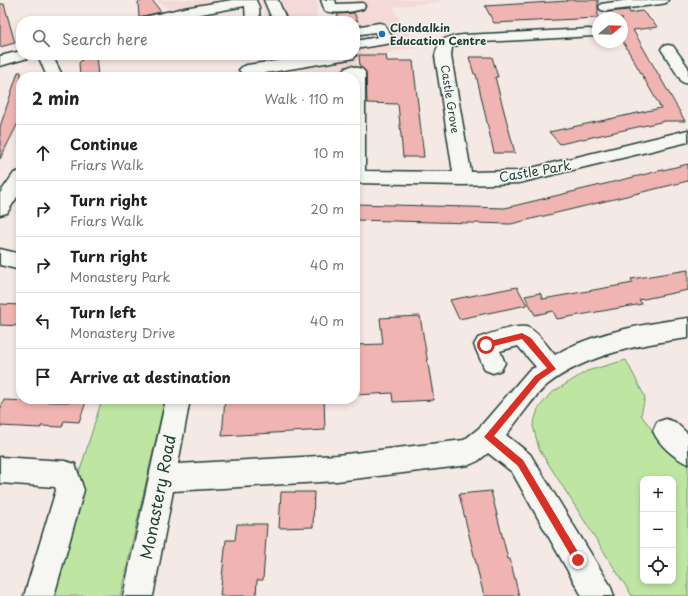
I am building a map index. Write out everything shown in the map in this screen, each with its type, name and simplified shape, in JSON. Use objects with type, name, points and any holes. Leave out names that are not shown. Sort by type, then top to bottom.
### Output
[{"type":"street","points":[[190,0],[204,3],[208,8]]},
{"type":"street","points":[[169,16],[249,0],[252,16]]},
{"type":"street","points":[[270,0],[278,16]]},
{"type":"street","points":[[328,0],[330,8],[358,6]]},
{"type":"street","points":[[606,7],[661,0]]},
{"type":"street","points":[[360,30],[379,27],[387,40],[360,44]]},
{"type":"street","name":"Castle Grove","points":[[463,180],[443,56],[445,45],[451,40],[589,33]]},
{"type":"street","points":[[668,49],[688,79]]},
{"type":"street","points":[[0,61],[16,57]]},
{"type":"street","points":[[48,60],[54,72]]},
{"type":"street","points":[[248,67],[260,69],[350,63],[356,72]]},
{"type":"street","name":"Castle Park","points":[[360,177],[463,180],[519,177],[688,136]]},
{"type":"street","points":[[0,208],[16,184]]},
{"type":"street","points":[[0,257],[16,261]]},
{"type":"street","points":[[162,478],[337,468],[447,456],[469,452],[488,437],[538,378],[578,353],[657,332],[688,328]]},
{"type":"street","points":[[493,363],[486,345],[522,336],[528,340],[552,369]]},
{"type":"street","name":"Monastery Road","points":[[138,596],[177,404]]},
{"type":"street","points":[[666,431],[688,451]]},
{"type":"street","points":[[488,437],[521,463],[599,596]]},
{"type":"street","points":[[0,470],[65,474],[70,490],[39,596]]},
{"type":"shaded area","points":[[156,0],[218,0],[168,9]]},
{"type":"shaded area","points":[[259,0],[316,0],[318,6],[316,16],[264,16],[265,11]]},
{"type":"shaded area","points":[[357,0],[439,0],[440,2],[393,7],[416,48],[360,57],[360,16],[332,16],[360,11]]},
{"type":"shaded area","points":[[262,60],[357,60],[357,72],[293,72],[294,66],[262,71]]},
{"type":"green space","points":[[626,360],[645,397],[641,415],[667,450],[688,461],[688,596],[632,596],[539,449],[533,426],[538,409],[550,394],[587,371]]},
{"type":"green space","points":[[100,404],[164,404],[120,596],[49,596],[78,477]]},
{"type":"building","points":[[152,0],[161,12],[139,16],[138,2]]},
{"type":"building","points":[[567,0],[598,0],[598,12],[592,12],[592,18],[494,23],[485,6],[568,1]]},
{"type":"building","points":[[0,4],[4,4],[15,43],[0,47]]},
{"type":"building","points":[[629,10],[630,13],[642,11],[658,27],[633,30],[685,121],[665,121],[560,144],[549,132],[661,108],[627,48],[628,48],[628,12],[606,12]]},
{"type":"building","points":[[354,13],[356,16],[338,16],[337,14]]},
{"type":"building","points":[[360,55],[386,55],[387,61],[413,61],[424,157],[403,157],[398,104],[367,103],[366,72],[360,67]]},
{"type":"building","points":[[469,57],[492,57],[498,77],[495,77],[515,153],[494,153],[476,74],[474,74]]},
{"type":"building","points":[[82,60],[96,60],[98,72],[80,72],[79,63]]},
{"type":"building","points":[[16,78],[16,127],[0,159],[0,127]]},
{"type":"building","points":[[688,164],[688,181],[511,224],[360,220],[360,204],[505,208]]},
{"type":"building","points":[[688,270],[688,290],[639,300],[642,304],[557,319],[553,311],[535,315],[525,296],[540,293],[543,299],[633,283],[631,279]]},
{"type":"building","points":[[517,287],[527,305],[459,319],[450,300]]},
{"type":"building","points":[[0,304],[16,305],[16,326],[0,325]]},
{"type":"building","points":[[420,316],[434,400],[393,402],[392,393],[360,395],[360,345],[383,344],[380,318]]},
{"type":"building","points":[[4,400],[16,400],[16,404],[85,404],[79,422],[64,421],[62,427],[41,426],[41,428],[0,426],[0,410]]},
{"type":"building","points":[[225,404],[324,404],[325,430],[222,436]]},
{"type":"building","points":[[491,491],[519,596],[484,596],[459,494]]},
{"type":"building","points":[[281,492],[314,492],[313,527],[279,528]]},
{"type":"building","points":[[237,524],[267,524],[263,580],[257,580],[256,596],[220,596],[226,540],[235,540]]},
{"type":"place","name":"Clondalkin Education Centre","points":[[382,34]]},
{"type":"route","points":[[486,345],[488,343],[522,336],[526,337],[552,369],[538,378],[488,437],[499,444],[521,463],[578,560]]}]
